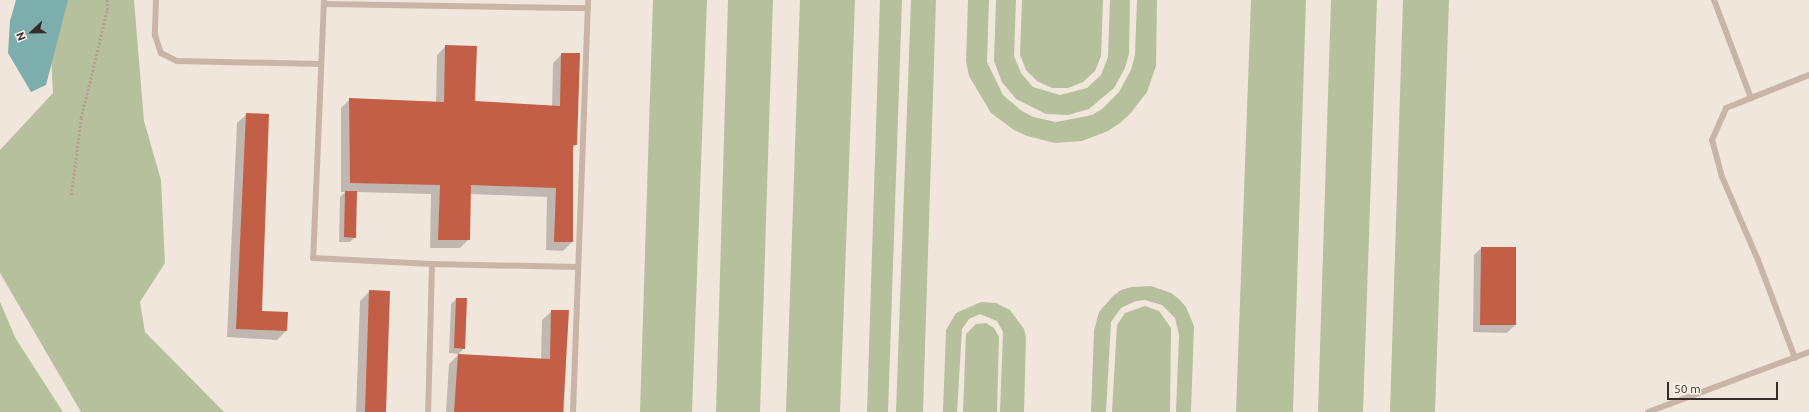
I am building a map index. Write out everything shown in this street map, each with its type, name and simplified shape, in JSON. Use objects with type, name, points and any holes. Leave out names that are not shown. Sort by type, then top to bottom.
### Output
[{"type":"lane","points":[[156,0],[155,35],[161,53],[177,61],[321,64]]},
{"type":"lane","points":[[573,412],[588,0]]},
{"type":"lane","points":[[1714,0],[1751,98]]},
{"type":"lane","points":[[578,266],[432,264],[313,258],[324,2],[588,8]]},
{"type":"lane","points":[[1795,358],[1758,260],[1722,177],[1712,140],[1726,108],[1809,75]]},
{"type":"lane","points":[[428,412],[432,264]]},
{"type":"lane","points":[[1648,412],[1809,352]]},
{"type":"path","points":[[71,195],[81,118],[107,10],[107,0]]},
{"type":"green space","points":[[48,0],[134,0],[144,121],[161,180],[165,263],[140,302],[145,332],[224,412],[81,412],[0,273],[0,150],[53,93]]},
{"type":"green space","points":[[653,0],[707,0],[692,412],[640,412]]},
{"type":"green space","points":[[728,0],[773,0],[760,412],[716,412]]},
{"type":"green space","points":[[800,0],[855,0],[840,412],[786,412]]},
{"type":"green space","points":[[880,0],[902,0],[888,412],[867,412]]},
{"type":"green space","points":[[911,0],[936,0],[923,412],[896,412]]},
{"type":"green space","points":[[968,0],[989,0],[987,62],[1003,95],[1022,111],[1033,117],[1056,122],[1092,115],[1102,109],[1119,92],[1131,70],[1135,55],[1137,0],[1157,0],[1156,66],[1147,92],[1130,114],[1120,123],[1108,131],[1082,141],[1055,143],[1027,136],[1014,130],[991,113],[969,76],[966,62]]},
{"type":"green space","points":[[996,0],[1016,0],[1014,56],[1021,73],[1033,87],[1060,95],[1087,88],[1101,75],[1108,57],[1110,0],[1130,0],[1129,54],[1125,68],[1114,88],[1089,109],[1068,115],[1046,114],[1016,99],[1002,82],[994,61]]},
{"type":"green space","points":[[1022,0],[1103,0],[1101,56],[1095,71],[1083,82],[1068,88],[1052,88],[1037,81],[1026,70],[1020,55]]},
{"type":"green space","points":[[1251,0],[1306,0],[1293,412],[1236,412]]},
{"type":"green space","points":[[1331,0],[1377,0],[1363,412],[1318,412]]},
{"type":"green space","points":[[1403,0],[1449,0],[1435,412],[1390,412]]},
{"type":"green space","points":[[1151,286],[1171,293],[1179,299],[1186,307],[1194,326],[1191,412],[1176,412],[1179,335],[1175,318],[1162,305],[1145,300],[1136,301],[1121,308],[1111,322],[1106,412],[1091,412],[1094,331],[1099,312],[1113,296],[1121,290],[1131,287]]},
{"type":"green space","points":[[0,302],[16,339],[63,412],[0,412]]},
{"type":"green space","points":[[981,302],[996,303],[1010,310],[1024,329],[1026,337],[1024,412],[1000,412],[1003,332],[997,321],[980,314],[969,319],[962,329],[957,412],[943,412],[946,330],[956,313]]},
{"type":"green space","points":[[1145,306],[1159,311],[1171,328],[1170,412],[1112,412],[1117,325],[1125,313]]},
{"type":"green space","points":[[986,323],[994,328],[999,337],[997,412],[963,412],[966,334],[976,324]]},
{"type":"water","points":[[16,0],[68,0],[46,85],[31,92],[8,53],[10,21]]},
{"type":"building","points":[[445,45],[477,46],[475,101],[560,106],[561,53],[580,53],[577,145],[573,145],[573,242],[554,242],[556,188],[471,185],[470,240],[438,240],[440,185],[350,183],[349,98],[444,102]]},
{"type":"building","points":[[246,113],[269,114],[262,311],[288,312],[287,331],[236,329]]},
{"type":"building","points":[[345,191],[357,191],[356,238],[344,237]]},
{"type":"building","points":[[1481,247],[1516,247],[1516,325],[1480,325]]},
{"type":"building","points":[[369,290],[390,291],[386,412],[365,412]]},
{"type":"building","points":[[456,298],[467,298],[465,349],[454,348]]},
{"type":"building","points":[[551,310],[569,310],[563,412],[454,412],[458,354],[550,359]]}]
